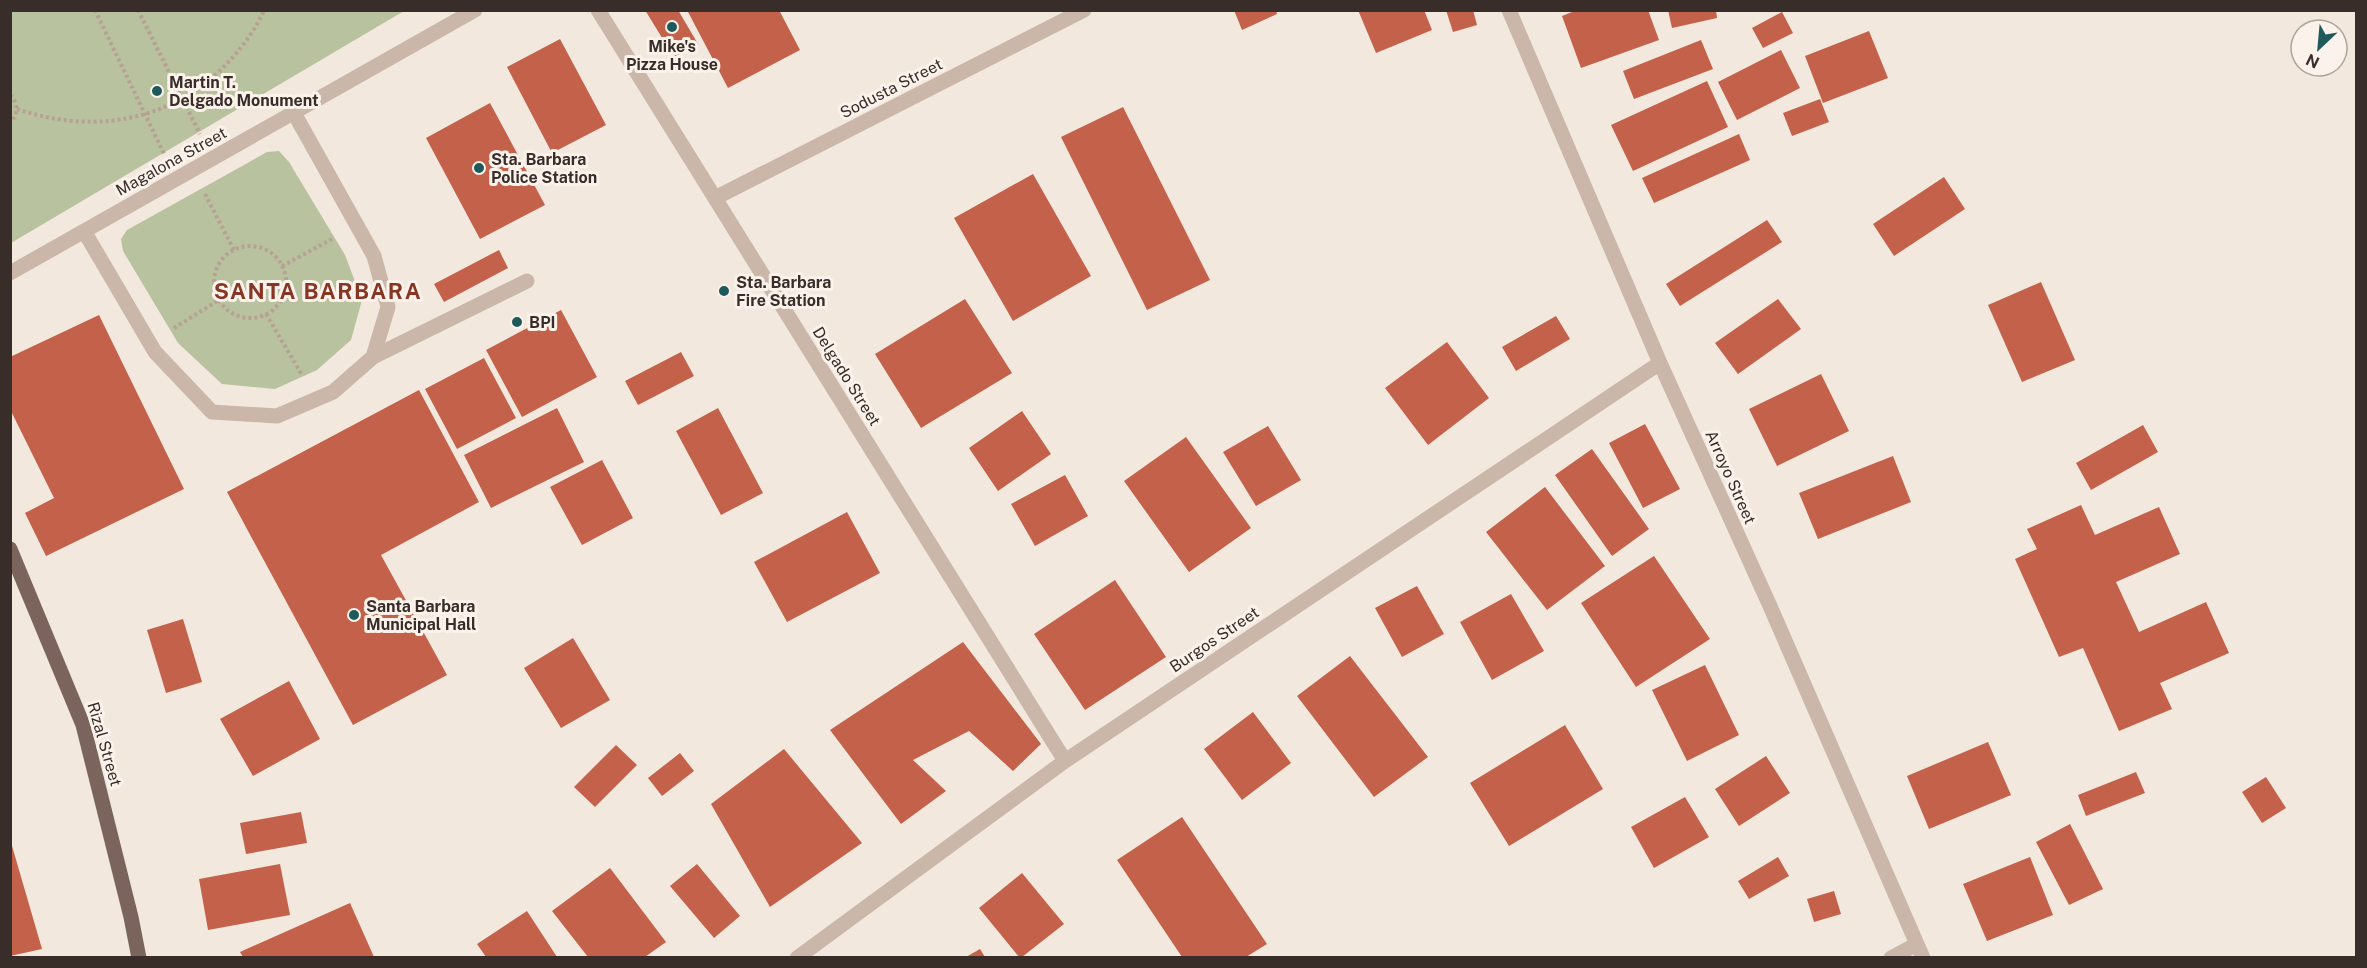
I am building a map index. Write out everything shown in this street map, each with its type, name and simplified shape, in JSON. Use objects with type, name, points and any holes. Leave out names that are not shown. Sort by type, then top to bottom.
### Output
[{"type":"main road","name":"Rizal Street","points":[[10,549],[83,725],[132,917],[139,957]]},
{"type":"street","name":"Magalona Street","points":[[10,273],[475,10]]},
{"type":"street","name":"Delgado Street","points":[[598,10],[1065,761]]},
{"type":"street","name":"Sodusta Street","points":[[716,198],[1084,10]]},
{"type":"street","name":"Arroyo Street","points":[[1509,10],[1660,363],[1770,606],[1920,951]]},
{"type":"street","points":[[294,113],[374,256],[388,307],[373,357]]},
{"type":"street","points":[[84,231],[155,352],[212,412],[277,416],[333,392],[373,357],[526,280]]},
{"type":"street","name":"Burgos Street","points":[[797,957],[1065,761],[1660,363]]},
{"type":"street","points":[[1891,957],[1920,951]]},
{"type":"path","points":[[95,10],[176,178]]},
{"type":"path","points":[[138,10],[212,159]]},
{"type":"path","points":[[17,109],[44,118],[78,123],[112,122],[145,114],[183,99],[223,68],[245,43],[264,10]]},
{"type":"path","points":[[10,95],[15,99],[17,109],[10,123]]},
{"type":"path","points":[[192,170],[234,250]]},
{"type":"path","points":[[282,266],[334,238]]},
{"type":"path","points":[[241,246],[260,246],[277,257],[282,266],[286,274],[286,293],[275,309],[259,318],[240,318],[223,308],[214,291],[214,273],[224,255],[241,246]]},
{"type":"path","points":[[150,343],[219,300]]},
{"type":"path","points":[[266,314],[317,399]]},
{"type":"green space","points":[[11,10],[404,10],[404,11],[11,243]]},
{"type":"green space","points":[[279,151],[289,162],[345,255],[362,300],[351,340],[317,370],[275,389],[222,384],[178,343],[123,251],[121,239],[127,230],[267,152]]},
{"type":"building","name":"Mike's Pizza House","points":[[645,10],[678,10],[698,44],[675,59]]},
{"type":"building","points":[[687,10],[779,10],[800,50],[728,88]]},
{"type":"building","points":[[1234,10],[1276,10],[1277,14],[1242,30]]},
{"type":"building","points":[[1358,10],[1424,10],[1432,30],[1376,53]]},
{"type":"building","points":[[1446,10],[1473,10],[1477,25],[1453,32]]},
{"type":"building","points":[[1577,10],[1648,10],[1659,40],[1581,68],[1562,16]]},
{"type":"building","points":[[1668,10],[1716,10],[1717,18],[1672,28]]},
{"type":"building","points":[[1782,12],[1793,33],[1763,48],[1752,28]]},
{"type":"building","points":[[1869,31],[1888,78],[1823,103],[1805,56]]},
{"type":"building","points":[[560,39],[606,125],[552,153],[507,67]]},
{"type":"building","points":[[1701,40],[1713,69],[1634,99],[1623,71]]},
{"type":"building","points":[[1781,50],[1800,88],[1737,120],[1718,82]]},
{"type":"building","points":[[1707,81],[1728,127],[1633,171],[1611,125]]},
{"type":"building","points":[[1820,99],[1829,122],[1792,136],[1783,113]]},
{"type":"building","points":[[490,103],[545,205],[480,239],[426,138]]},
{"type":"building","points":[[1123,107],[1210,280],[1147,310],[1061,137]]},
{"type":"building","points":[[1739,134],[1750,160],[1654,203],[1642,178]]},
{"type":"building","points":[[1033,174],[1091,276],[1013,321],[954,218]]},
{"type":"building","points":[[1944,177],[1965,209],[1894,256],[1873,224]]},
{"type":"building","points":[[1767,220],[1782,242],[1680,306],[1666,284]]},
{"type":"building","points":[[499,250],[508,268],[444,302],[434,284]]},
{"type":"building","points":[[2041,282],[2075,360],[2022,382],[1988,305]]},
{"type":"building","points":[[965,299],[1012,373],[921,428],[875,354]]},
{"type":"building","points":[[1778,299],[1801,329],[1738,374],[1715,343]]},
{"type":"building","points":[[561,310],[597,377],[522,417],[486,350]]},
{"type":"building","points":[[99,315],[184,489],[46,556],[25,513],[54,498],[10,409],[10,357]]},
{"type":"building","points":[[1556,316],[1570,339],[1516,371],[1502,347]]},
{"type":"building","points":[[1447,342],[1489,398],[1428,445],[1385,388]]},
{"type":"building","points":[[681,352],[694,376],[638,405],[625,381]]},
{"type":"building","points":[[484,358],[516,418],[457,449],[425,389]]},
{"type":"building","points":[[1821,374],[1849,431],[1777,466],[1749,409]]},
{"type":"building","name":"Santa Barbara Municipal Hall","points":[[419,390],[479,502],[381,555],[447,675],[353,725],[227,492]]},
{"type":"building","points":[[557,408],[584,462],[491,508],[464,455]]},
{"type":"building","points":[[718,408],[763,493],[721,515],[676,431]]},
{"type":"building","points":[[1022,411],[1051,454],[998,491],[969,448]]},
{"type":"building","points":[[1645,424],[1680,489],[1643,508],[1609,443]]},
{"type":"building","points":[[2143,425],[2158,452],[2091,490],[2076,463]]},
{"type":"building","points":[[1268,426],[1301,480],[1256,506],[1223,452]]},
{"type":"building","points":[[1186,437],[1251,528],[1189,572],[1124,481]]},
{"type":"building","points":[[1592,449],[1649,529],[1612,556],[1555,475]]},
{"type":"building","points":[[1893,456],[1911,502],[1818,539],[1799,493]]},
{"type":"building","points":[[602,460],[633,518],[582,545],[550,487]]},
{"type":"building","points":[[1065,475],[1088,516],[1035,546],[1011,504]]},
{"type":"building","points":[[1545,487],[1605,566],[1547,610],[1486,532]]},
{"type":"building","points":[[2081,505],[2095,535],[2159,507],[2180,554],[2116,582],[2139,632],[2206,602],[2229,653],[2160,683],[2172,709],[2119,731],[2083,648],[2059,657],[2015,559],[2037,549],[2027,529]]},
{"type":"building","points":[[847,512],[880,573],[787,622],[754,562]]},
{"type":"building","points":[[1654,556],[1710,639],[1636,687],[1581,603]]},
{"type":"building","points":[[1115,580],[1166,657],[1085,710],[1034,634]]},
{"type":"building","points":[[1417,586],[1444,634],[1402,657],[1375,608]]},
{"type":"building","points":[[1511,594],[1544,651],[1492,680],[1460,622]]},
{"type":"building","points":[[183,619],[202,682],[166,693],[147,630]]},
{"type":"building","points":[[573,638],[610,700],[561,728],[524,668]]},
{"type":"building","points":[[963,642],[1041,744],[1013,771],[969,731],[913,760],[946,791],[901,824],[830,730]]},
{"type":"building","points":[[1350,656],[1428,757],[1374,797],[1297,696]]},
{"type":"building","points":[[1705,665],[1739,735],[1687,761],[1652,690]]},
{"type":"building","points":[[289,681],[320,739],[253,776],[220,719]]},
{"type":"building","points":[[1253,712],[1291,763],[1242,800],[1204,749]]},
{"type":"building","points":[[1565,725],[1603,789],[1509,846],[1470,783]]},
{"type":"building","points":[[1988,742],[2011,795],[1929,829],[1907,776]]},
{"type":"building","points":[[616,745],[637,765],[595,807],[574,787]]},
{"type":"building","points":[[784,749],[862,843],[770,907],[711,804]]},
{"type":"building","points":[[680,753],[694,771],[662,796],[648,778]]},
{"type":"building","points":[[1766,756],[1790,793],[1739,826],[1715,789]]},
{"type":"building","points":[[2136,772],[2145,793],[2086,816],[2078,795]]},
{"type":"building","points":[[2266,777],[2286,808],[2262,823],[2242,792]]},
{"type":"building","points":[[1685,797],[1709,837],[1654,868],[1631,827]]},
{"type":"building","points":[[301,812],[307,843],[246,854],[240,823]]},
{"type":"building","points":[[1182,817],[1267,944],[1246,957],[1182,957],[1117,860]]},
{"type":"building","points":[[2070,824],[2103,889],[2069,905],[2036,842]]},
{"type":"building","points":[[10,839],[42,949],[10,956]]},
{"type":"building","points":[[1778,857],[1789,876],[1749,899],[1738,881]]},
{"type":"building","points":[[2030,857],[2053,915],[1987,941],[1963,884]]},
{"type":"building","points":[[280,864],[290,915],[208,930],[199,879]]},
{"type":"building","points":[[697,864],[740,916],[714,938],[670,886]]},
{"type":"building","points":[[610,868],[666,942],[645,957],[588,957],[552,911]]},
{"type":"building","points":[[1022,873],[1064,924],[1019,957],[979,908]]},
{"type":"building","points":[[1834,891],[1841,914],[1814,922],[1807,899]]},
{"type":"building","points":[[350,903],[374,957],[243,957],[240,952]]},
{"type":"building","points":[[527,911],[557,957],[486,957],[477,944]]},
{"type":"building","points":[[980,949],[985,957],[966,957]]},
{"type":"place","name":"Mike's Pizza House","points":[[672,27]]},
{"type":"place","name":"Martin T. Delgado Monument","points":[[157,91]]},
{"type":"place","name":"Sta. Barbara Police Station","points":[[479,168]]},
{"type":"place","name":"Sta. Barbara Fire Station","points":[[724,291]]},
{"type":"place","name":"BPI","points":[[517,322]]},
{"type":"place","name":"Santa Barbara Municipal Hall","points":[[354,615]]},
{"type":"district","name":"SANTA BARBARA","points":[[318,291]]}]
